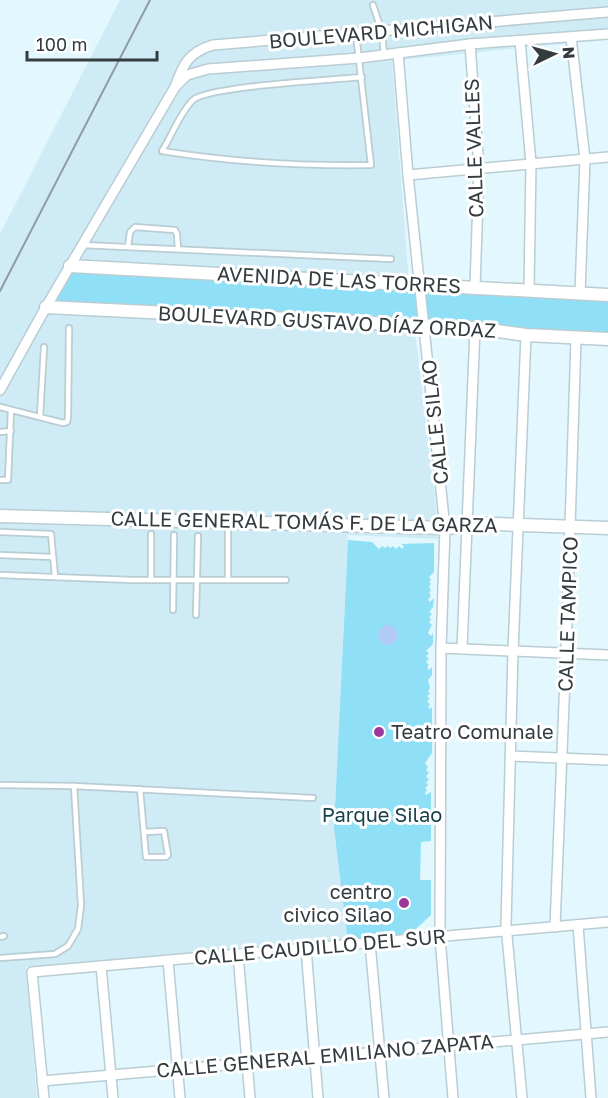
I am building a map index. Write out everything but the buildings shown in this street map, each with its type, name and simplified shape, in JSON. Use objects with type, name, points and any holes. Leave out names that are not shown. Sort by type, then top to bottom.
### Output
[{"type":"street","name":"BOULEVARD MICHIGAN","points":[[175,87],[185,64],[199,49],[213,45],[608,12]]},
{"type":"street","points":[[0,390],[175,87],[188,75],[208,69],[359,58],[470,44],[608,34]]},
{"type":"street","points":[[571,37],[585,159],[580,293]]},
{"type":"street","points":[[520,40],[531,164],[529,290]]},
{"type":"street","name":"CALLE VALLES","points":[[470,44],[479,168],[475,287]]},
{"type":"street","name":"CALLE SILAO","points":[[398,53],[408,175],[446,528],[441,648],[440,937],[453,1098]]},
{"type":"street","points":[[408,175],[608,157]]},
{"type":"street","name":"AVENIDA DE LAS TORRES","points":[[70,266],[608,295]]},
{"type":"street","name":"BOULEVARD GUSTAVO DÍAZ ORDAZ","points":[[46,307],[425,325],[475,328],[526,335],[608,339]]},
{"type":"street","points":[[462,649],[475,328]]},
{"type":"street","points":[[522,1098],[507,931],[513,651],[526,335]]},
{"type":"street","name":"CALLE TAMPICO","points":[[555,927],[576,338]]},
{"type":"street","name":"CALLE GENERAL TOMÁS F. DE LA GARZA","points":[[0,516],[446,528],[461,527],[467,524],[608,528]]},
{"type":"street","points":[[441,648],[608,655]]},
{"type":"street","points":[[510,756],[608,760]]},
{"type":"street","name":"CALLE CAUDILLO DEL SUR","points":[[42,1080],[32,972],[608,922]]},
{"type":"street","points":[[578,925],[591,1098]]},
{"type":"street","points":[[370,943],[384,1098]]},
{"type":"street","points":[[306,948],[318,1098]]},
{"type":"street","points":[[238,954],[250,1098]]},
{"type":"street","points":[[168,960],[180,1098]]},
{"type":"street","points":[[101,966],[113,1098]]},
{"type":"street","name":"CALLE GENERAL EMILIANO ZAPATA","points":[[42,1080],[608,1032]]},
{"type":"street","points":[[42,1080],[44,1098]]},
{"type":"lane","points":[[373,5],[382,32],[384,55]]},
{"type":"lane","points":[[356,34],[362,77],[371,165],[324,165],[217,159],[162,151],[195,98],[211,93],[254,87],[362,77]]},
{"type":"lane","points":[[128,246],[130,232],[135,227],[177,231],[178,249]]},
{"type":"lane","points":[[82,245],[391,259]]},
{"type":"lane","points":[[0,407],[63,423],[68,418],[69,328]]},
{"type":"lane","points":[[40,417],[44,347]]},
{"type":"lane","points":[[0,480],[8,480],[12,410]]},
{"type":"lane","points":[[0,432],[11,431]]},
{"type":"lane","points":[[228,523],[228,580]]},
{"type":"lane","points":[[0,532],[51,534],[55,577]]},
{"type":"lane","points":[[151,534],[151,580]]},
{"type":"lane","points":[[173,610],[174,535]]},
{"type":"lane","points":[[196,615],[198,536]]},
{"type":"lane","points":[[0,555],[53,557]]},
{"type":"lane","points":[[0,575],[151,580],[286,580]]},
{"type":"lane","points":[[0,785],[74,786],[313,798]]},
{"type":"lane","points":[[0,958],[55,954],[68,946],[78,929],[81,905],[74,786]]},
{"type":"lane","points":[[140,789],[146,856],[150,858],[168,855],[164,831],[144,832]]},
{"type":"shaded area","points":[[120,0],[608,0],[608,39],[392,61],[409,283],[440,539],[348,535],[334,828],[348,944],[26,967],[37,1098],[0,1098],[0,234]]},
{"type":"shaded area","points":[[384,625],[392,625],[398,631],[398,639],[392,645],[384,645],[378,639],[378,631]]},
{"type":"green space","points":[[72,269],[608,299],[608,334],[51,307]]},
{"type":"green space","name":"Parque Silao","points":[[348,540],[372,542],[379,549],[382,546],[390,548],[393,546],[396,549],[399,546],[402,549],[404,546],[401,544],[434,543],[434,572],[429,577],[431,596],[428,599],[430,602],[434,598],[433,607],[429,612],[432,614],[429,622],[432,625],[428,633],[431,636],[433,633],[433,644],[426,651],[429,653],[426,656],[429,659],[426,662],[429,665],[427,667],[429,670],[432,667],[432,675],[428,680],[430,694],[427,696],[430,699],[427,701],[430,705],[428,707],[430,709],[432,707],[432,753],[425,763],[429,773],[426,776],[429,780],[426,782],[428,785],[425,793],[426,795],[431,792],[431,841],[421,842],[420,880],[431,880],[431,915],[406,938],[348,944],[334,828]]},
{"type":"railway","points":[[0,291],[150,0]]},
{"type":"place","name":"Teatro Comunale","points":[[379,732]]},
{"type":"place","name":"centro civico Silao","points":[[404,903]]}]
